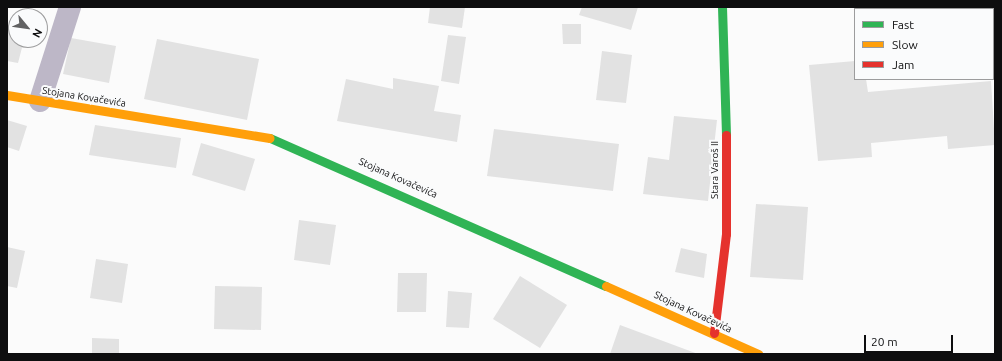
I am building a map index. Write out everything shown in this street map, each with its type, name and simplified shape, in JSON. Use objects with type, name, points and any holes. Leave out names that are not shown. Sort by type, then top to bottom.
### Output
[{"type":"street","points":[[40,101],[70,7]]},
{"type":"street","name":"Stara Varoš II","points":[[714,333],[726,234],[726,84],[722,7]]},
{"type":"street","name":"Stojana Kovačevića","points":[[7,95],[281,140],[758,354]]},
{"type":"building","points":[[430,7],[465,7],[462,28],[428,23]]},
{"type":"building","points":[[582,7],[638,7],[631,30],[579,15]]},
{"type":"building","points":[[944,7],[993,7],[993,8]]},
{"type":"building","points":[[562,24],[581,24],[581,44],[563,44]]},
{"type":"building","points":[[7,28],[8,48],[22,48],[18,63],[7,61]]},
{"type":"building","points":[[448,35],[466,37],[459,84],[441,81]]},
{"type":"building","points":[[71,38],[116,46],[109,83],[63,74]]},
{"type":"building","points":[[157,39],[259,59],[247,120],[144,99]]},
{"type":"building","points":[[602,51],[632,55],[626,103],[596,100]]},
{"type":"building","points":[[854,61],[854,80],[866,80],[868,92],[991,81],[995,145],[948,149],[947,136],[871,143],[872,157],[818,161],[809,65]]},
{"type":"building","points":[[393,78],[439,86],[434,111],[461,115],[457,142],[337,121],[346,79],[393,89]]},
{"type":"building","points":[[674,116],[717,120],[708,201],[643,194],[648,157],[669,160]]},
{"type":"building","points":[[7,120],[27,126],[19,151],[7,147]]},
{"type":"building","points":[[95,125],[181,138],[176,168],[89,155]]},
{"type":"building","points":[[494,129],[619,144],[613,191],[487,176]]},
{"type":"building","points":[[201,143],[255,159],[245,191],[192,175]]},
{"type":"building","points":[[756,204],[808,207],[803,280],[750,277]]},
{"type":"building","points":[[299,220],[336,225],[330,265],[294,260]]},
{"type":"building","points":[[7,247],[25,251],[17,288],[7,286]]},
{"type":"building","points":[[681,248],[707,254],[704,278],[675,272]]},
{"type":"building","points":[[96,259],[128,264],[122,303],[90,298]]},
{"type":"building","points":[[398,273],[427,273],[426,312],[397,312]]},
{"type":"building","points":[[520,276],[567,305],[540,348],[493,319]]},
{"type":"building","points":[[215,286],[262,287],[261,330],[214,329]]},
{"type":"building","points":[[448,291],[472,293],[469,328],[446,327]]},
{"type":"building","points":[[620,325],[698,354],[610,354]]},
{"type":"building","points":[[92,338],[119,339],[119,354],[54,354],[92,353]]},
{"type":"traffic: fast","points":[[722,7],[726,135]]},
{"type":"traffic: fast","points":[[270,138],[606,286]]},
{"type":"traffic: slow","points":[[7,95],[270,138]]},
{"type":"traffic: slow","points":[[606,286],[758,354]]},
{"type":"traffic: jam","points":[[714,333],[726,234],[726,135]]}]
